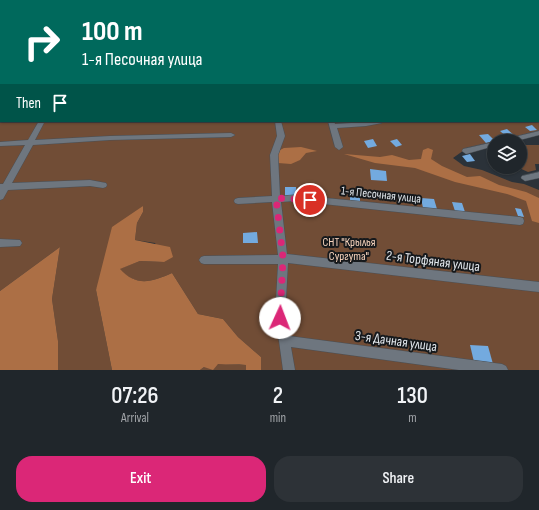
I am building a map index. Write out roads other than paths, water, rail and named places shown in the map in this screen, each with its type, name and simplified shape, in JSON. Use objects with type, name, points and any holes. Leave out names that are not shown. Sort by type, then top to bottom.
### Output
[{"type":"street","points":[[32,0],[51,0]]},
{"type":"street","points":[[0,197],[3,187],[41,122]]},
{"type":"street","points":[[278,122],[281,136],[274,155],[276,198],[283,258],[280,318],[286,342],[289,370]]},
{"type":"street","points":[[340,147],[332,123],[366,124],[375,122]]},
{"type":"street","points":[[527,136],[539,133]]},
{"type":"street","points":[[0,144],[110,138],[231,135]]},
{"type":"street","points":[[466,151],[487,146]]},
{"type":"street","points":[[525,178],[539,175]]},
{"type":"street","points":[[3,187],[90,183],[103,185]]},
{"type":"street","name":"1-я Песочная улица","points":[[238,201],[295,198],[520,221]]},
{"type":"street","points":[[0,243],[17,242]]},
{"type":"street","name":"2-я Торфяная улица","points":[[204,260],[277,260],[283,258],[539,287]]},
{"type":"street","name":"3-я Дачная улица","points":[[286,342],[502,370]]},
{"type":"park label","name":"CНТ \"Крылья Сургута\"","points":[[349,249]]}]
